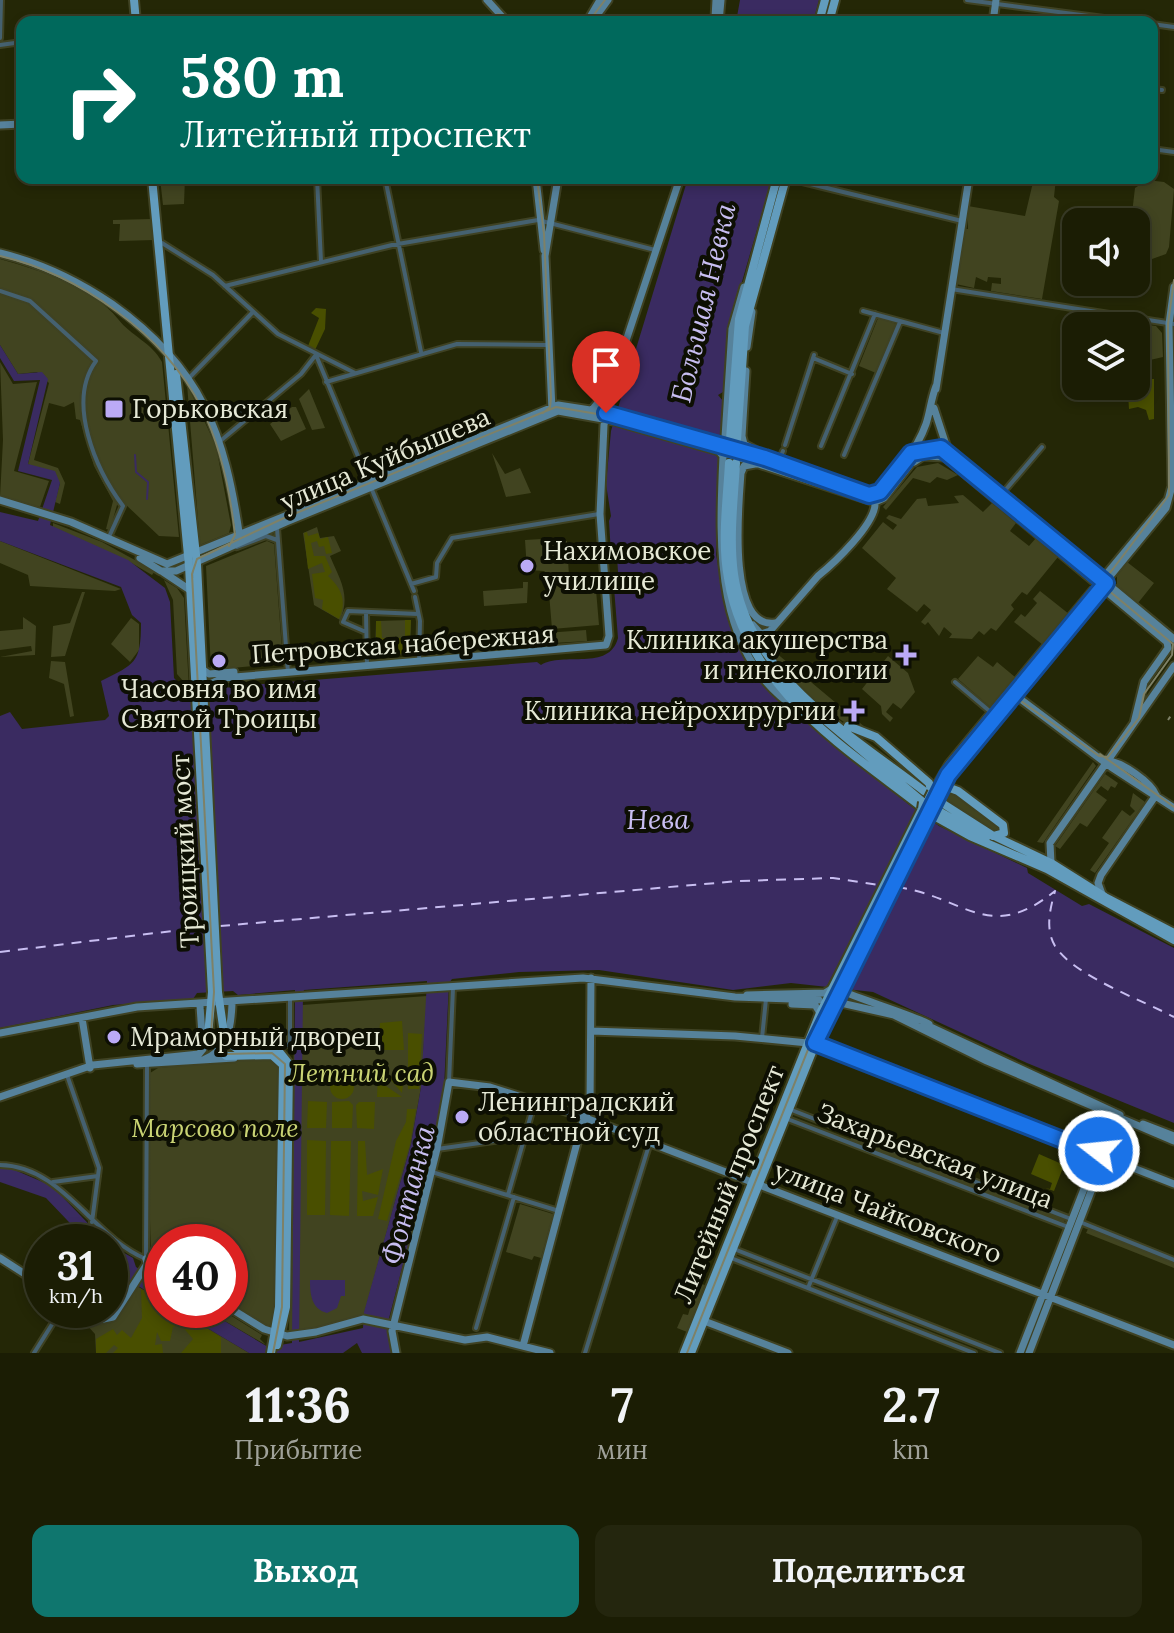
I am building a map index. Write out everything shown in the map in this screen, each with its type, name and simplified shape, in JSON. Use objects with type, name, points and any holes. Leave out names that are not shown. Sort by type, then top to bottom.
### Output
[{"type":"main road","points":[[487,0],[502,16]]},
{"type":"main road","points":[[594,16],[608,0]]},
{"type":"main road","points":[[824,1],[828,7],[834,3]]},
{"type":"main road","points":[[154,184],[162,337],[189,378],[219,442],[240,539]]},
{"type":"main road","points":[[155,184],[193,565],[202,669],[201,697]]},
{"type":"main road","points":[[537,184],[545,256],[552,409]]},
{"type":"main road","points":[[545,256],[557,184]]},
{"type":"main road","points":[[591,410],[605,394],[676,184]]},
{"type":"main road","points":[[734,439],[744,336],[776,184]]},
{"type":"main road","points":[[719,447],[725,437],[732,329],[784,184]]},
{"type":"main road","points":[[607,416],[884,498],[916,453],[934,408],[968,184]]},
{"type":"main road","points":[[607,416],[654,250]]},
{"type":"main road","points":[[0,253],[48,268],[85,286],[162,337]]},
{"type":"main road","points":[[759,257],[748,336],[742,436],[744,444],[763,461]]},
{"type":"main road","points":[[1011,693],[1058,642],[1167,501],[1173,475],[1174,287]]},
{"type":"main road","points":[[916,453],[936,386]]},
{"type":"main road","points":[[598,514],[607,416],[605,394]]},
{"type":"main road","points":[[934,408],[949,456]]},
{"type":"main road","name":"улица Куйбышева","points":[[552,409],[607,416]]},
{"type":"main road","name":"улица Куйбышева","points":[[108,539],[161,564],[240,539],[552,409],[591,410],[607,416]]},
{"type":"main road","points":[[719,447],[723,456],[720,555],[729,609],[758,669],[784,698],[931,800],[1174,933]]},
{"type":"main road","points":[[916,453],[939,448],[1163,634],[1174,639]]},
{"type":"main road","points":[[763,461],[747,464],[741,470],[738,557],[744,591],[758,618],[765,623],[776,622]]},
{"type":"main road","points":[[802,712],[773,681],[755,653],[736,611],[727,577],[732,463],[732,556],[737,591],[752,632],[789,682],[942,810],[1007,852],[1047,869],[1174,940]]},
{"type":"main road","points":[[737,591],[758,632],[767,633],[870,519],[874,496]]},
{"type":"main road","points":[[0,502],[54,517],[108,539],[190,590]]},
{"type":"main road","name":"Петровская набережная","points":[[202,669],[218,676],[597,645],[607,639],[598,514]]},
{"type":"main road","name":"улица Куйбышева","points":[[161,571],[172,572],[193,565],[229,549],[240,539]]},
{"type":"main road","points":[[193,565],[190,590],[201,697]]},
{"type":"main road","points":[[931,800],[993,714],[1102,584]]},
{"type":"main road","points":[[769,659],[768,639],[790,609]]},
{"type":"main road","points":[[1134,723],[1141,691],[1168,646],[1163,634]]},
{"type":"main road","points":[[755,653],[798,699],[931,800]]},
{"type":"main road","points":[[1051,863],[1050,843],[1173,667],[1170,661],[1161,659]]},
{"type":"main road","name":"Петровская набережная","points":[[201,697],[218,676]]},
{"type":"main road","points":[[1141,691],[1142,696],[1151,698]]},
{"type":"main road","points":[[1011,693],[1154,789],[1156,795]]},
{"type":"main road","name":"Троицкий мост","points":[[201,697],[216,999]]},
{"type":"main road","points":[[830,717],[879,740],[931,800]]},
{"type":"main road","points":[[871,751],[872,740],[879,740]]},
{"type":"main road","points":[[1116,749],[1124,768]]},
{"type":"main road","points":[[1108,761],[1111,767],[1174,808]]},
{"type":"main road","points":[[931,800],[956,789],[999,821],[1004,833],[992,835]]},
{"type":"main road","points":[[1102,895],[1098,883],[1101,875],[1156,795]]},
{"type":"main road","name":"Литейный проспект","points":[[691,1353],[824,1011],[931,800]]},
{"type":"main road","points":[[131,1009],[200,1006],[216,999],[232,1004],[591,978],[766,999],[820,999],[745,995],[598,974],[451,987]]},
{"type":"main road","points":[[523,1346],[581,1129],[590,1108],[591,978]]},
{"type":"main road","points":[[745,995],[825,993],[836,988],[845,995],[902,1010],[941,1032]]},
{"type":"main road","points":[[0,1033],[131,1009],[216,999],[300,997]]},
{"type":"main road","points":[[0,1097],[91,1067],[199,1054],[208,1035],[216,999]]},
{"type":"main road","points":[[216,999],[225,1040],[231,1047],[243,1051],[272,1048],[281,1056],[280,1304],[275,1343]]},
{"type":"main road","points":[[766,999],[772,1003],[815,1005],[824,1011],[839,1007],[874,1013],[931,1033]]},
{"type":"main road","points":[[1117,1117],[894,1012],[842,1001],[894,1015],[1117,1117],[1174,1139]]},
{"type":"main road","points":[[201,1061],[218,1051],[225,1040],[231,1027],[232,1004]]},
{"type":"main road","points":[[200,1006],[203,1049]]},
{"type":"main road","points":[[82,1018],[91,1067]]},
{"type":"main road","points":[[202,1024],[218,1051],[234,1058]]},
{"type":"main road","points":[[591,1031],[762,1038],[812,1044],[1174,1186]]},
{"type":"main road","points":[[147,1062],[281,1056]]},
{"type":"main road","points":[[396,1353],[389,1324],[432,1172],[449,1082]]},
{"type":"main road","name":"улица Чайковского","points":[[449,1082],[490,1087],[586,1118],[1174,1345]]},
{"type":"main road","points":[[1020,1353],[1047,1296],[1117,1117]]},
{"type":"main road","points":[[0,1258],[24,1273]]},
{"type":"main road","points":[[128,1289],[144,1263]]},
{"type":"main road","points":[[128,1290],[132,1283]]},
{"type":"main road","points":[[1029,1353],[1047,1296]]},
{"type":"main road","points":[[701,1321],[780,1353]]},
{"type":"main road","points":[[701,1321],[788,1353]]},
{"type":"main road","name":"Литейный проспект","points":[[684,1353],[701,1321]]},
{"type":"main road","points":[[275,1343],[363,1322],[389,1324],[460,1339],[487,1337],[550,1353]]},
{"type":"main road","points":[[248,1323],[275,1343]]},
{"type":"street","points":[[0,38],[1,0]]},
{"type":"street","points":[[967,0],[1093,16]]},
{"type":"street","points":[[1158,90],[1162,90]]},
{"type":"street","points":[[317,184],[321,262]]},
{"type":"street","points":[[386,184],[421,352]]},
{"type":"street","points":[[811,184],[962,221]]},
{"type":"street","points":[[225,286],[397,244],[542,220],[654,250]]},
{"type":"street","points":[[162,243],[225,286],[252,313],[316,355],[355,373]]},
{"type":"street","points":[[951,289],[1172,324]]},
{"type":"street","points":[[0,291],[30,301],[96,361],[84,388],[87,422],[99,463],[123,506],[108,539]]},
{"type":"street","points":[[863,311],[944,333]]},
{"type":"street","points":[[189,378],[252,313]]},
{"type":"street","points":[[821,446],[875,314]]},
{"type":"street","points":[[844,455],[900,322]]},
{"type":"street","points":[[326,382],[457,344],[547,345]]},
{"type":"street","points":[[316,355],[411,584],[418,614],[419,661]]},
{"type":"street","points":[[219,442],[301,374],[316,355]]},
{"type":"street","points":[[777,466],[813,356],[852,374]]},
{"type":"street","points":[[204,408],[238,414],[261,407]]},
{"type":"street","points":[[238,414],[242,423]]},
{"type":"street","points":[[999,498],[1042,447]]},
{"type":"street","points":[[1167,501],[1174,493]]},
{"type":"street","points":[[411,584],[436,577],[437,563],[452,538],[598,514]]},
{"type":"street","points":[[276,523],[288,671]]},
{"type":"street","points":[[229,549],[266,536],[278,542]]},
{"type":"street","points":[[366,632],[343,622],[348,611],[418,614]]},
{"type":"street","points":[[366,613],[367,665]]},
{"type":"street","points":[[955,682],[993,714]]},
{"type":"street","points":[[449,1082],[451,987]]},
{"type":"street","points":[[272,1048],[290,1044],[300,997]]},
{"type":"street","points":[[762,1038],[766,999]]},
{"type":"street","points":[[146,1224],[147,1062]]},
{"type":"street","points":[[67,1075],[99,1168],[92,1222]]},
{"type":"street","points":[[476,1328],[535,1100]]},
{"type":"street","name":"Захарьевская улица","points":[[784,1113],[955,1173],[1075,1225]]},
{"type":"street","name":"Захарьевская улица","points":[[784,1113],[1006,1203],[1174,1260]]},
{"type":"street","points":[[437,1149],[581,1129]]},
{"type":"street","points":[[585,1353],[650,1142]]},
{"type":"street","points":[[897,1161],[900,1152]]},
{"type":"street","points":[[0,1165],[11,1165],[53,1182],[92,1222],[131,1252],[144,1258]]},
{"type":"street","points":[[432,1172],[559,1211]]},
{"type":"street","points":[[951,1182],[955,1173]]},
{"type":"street","points":[[53,1182],[98,1176]]},
{"type":"street","points":[[1006,1203],[1009,1195]]},
{"type":"street","points":[[808,1288],[838,1214]]},
{"type":"street","points":[[728,1253],[812,1279],[1000,1353]]},
{"type":"street","points":[[728,1253],[974,1353]]},
{"type":"street","points":[[883,1317],[887,1308]]},
{"type":"street","points":[[34,1353],[50,1328]]},
{"type":"green space","points":[[1164,182],[1174,189],[1166,254],[1150,258],[1150,208],[1133,208],[1135,188],[1141,184]]},
{"type":"green space","points":[[161,184],[185,184],[184,204],[163,205]]},
{"type":"green space","points":[[1033,184],[1055,184],[1054,197],[1059,201],[1042,299],[991,291],[992,283],[1001,284],[1001,278],[988,277],[987,282],[976,277],[974,288],[956,284],[965,229],[968,229],[968,206],[1025,216]]},
{"type":"green space","points":[[151,219],[154,240],[119,241],[120,224],[113,224],[113,220]]},
{"type":"green space","points":[[0,259],[81,289],[108,308],[162,362],[179,537],[159,536],[124,503],[117,505],[110,530],[106,529],[113,501],[94,466],[80,420],[76,419],[74,402],[64,407],[49,403],[34,460],[58,468],[65,483],[60,504],[55,502],[60,483],[28,464],[49,383],[37,372],[18,374],[0,345]]},
{"type":"green space","points":[[316,308],[326,309],[325,329],[315,350],[308,346],[319,318],[311,313]]},
{"type":"green space","points":[[878,318],[897,324],[876,373],[859,366]]},
{"type":"green space","points":[[1150,325],[1156,326],[1162,333],[1163,357],[1150,360]]},
{"type":"green space","points":[[0,362],[13,384],[37,382],[14,471],[49,481],[40,507],[0,497],[3,440]]},
{"type":"green space","points":[[1150,379],[1154,379],[1154,419],[1149,420],[1146,410],[1138,407],[1129,409],[1128,400],[1150,400]]},
{"type":"green space","points":[[187,384],[216,446],[231,525],[229,533],[200,545]]},
{"type":"green space","points":[[309,389],[325,428],[312,430],[299,399]]},
{"type":"green space","points":[[296,407],[306,429],[281,441],[270,424]]},
{"type":"green space","points":[[492,453],[505,474],[520,468],[531,493],[506,497]]},
{"type":"green space","points":[[938,463],[958,475],[947,480],[937,477],[930,483],[913,478],[886,510],[883,507],[917,467]]},
{"type":"green space","points":[[963,495],[983,512],[992,503],[1016,523],[1010,531],[1029,546],[1036,538],[1058,557],[1027,595],[1022,592],[1011,605],[1014,609],[996,631],[991,628],[984,635],[979,631],[972,639],[949,638],[952,634],[944,627],[939,636],[928,622],[925,625],[921,622],[931,610],[924,604],[917,612],[887,589],[896,578],[862,548],[883,522],[893,530],[897,525],[886,518],[889,515],[901,519],[917,499],[926,498],[928,506],[959,503],[954,496]]},
{"type":"green space","points":[[53,523],[102,542],[155,571],[152,575],[53,527]]},
{"type":"green space","points":[[317,527],[320,538],[334,536],[341,551],[330,556],[344,595],[340,620],[314,605],[303,533]]},
{"type":"green space","points":[[307,532],[308,536],[318,533],[320,539],[328,537],[332,553],[326,554],[324,546],[319,547],[317,541],[311,543],[314,556],[325,556],[332,572],[328,576],[342,596],[343,607],[339,619],[322,609],[323,600],[315,598],[312,574],[325,572],[322,563],[308,569],[304,533]]},
{"type":"green space","points":[[542,539],[544,542],[567,541],[569,577],[553,578],[544,571],[527,570],[525,540]]},
{"type":"green space","points":[[0,541],[121,589],[30,586],[28,575],[0,563]]},
{"type":"green space","points":[[267,541],[274,544],[283,663],[211,670],[206,566]]},
{"type":"green space","points":[[1127,562],[1154,583],[1138,603],[1117,586],[1117,576]]},
{"type":"green space","points":[[595,578],[599,625],[552,629],[548,581]]},
{"type":"green space","points":[[164,580],[177,588],[184,598],[189,688],[177,674],[173,600]]},
{"type":"green space","points":[[523,582],[528,582],[527,603],[484,606],[483,591],[523,588]]},
{"type":"green space","points":[[1040,591],[1069,614],[1043,645],[1014,622],[1021,614],[1025,617],[1037,603],[1033,599]]},
{"type":"green space","points":[[82,592],[85,592],[65,656],[51,657],[53,626],[70,623]]},
{"type":"green space","points":[[23,617],[36,626],[35,655],[0,657],[32,651],[31,646],[0,650],[0,631],[23,629]]},
{"type":"green space","points":[[131,618],[139,624],[139,650],[130,662],[111,644]]},
{"type":"green space","points":[[405,620],[411,620],[409,653],[376,656],[376,621],[381,621],[382,638],[405,638]]},
{"type":"green space","points":[[411,620],[410,654],[375,656],[376,621]]},
{"type":"green space","points":[[586,630],[587,641],[424,651],[425,642]]},
{"type":"green space","points":[[773,635],[775,652],[872,733],[854,728],[839,719],[798,685],[776,658],[771,646]]},
{"type":"green space","points":[[888,656],[908,673],[915,692],[901,709],[893,703],[886,712],[893,718],[890,722],[882,714],[881,706],[862,689]]},
{"type":"green space","points":[[978,656],[993,667],[997,662],[1015,677],[990,707],[958,679]]},
{"type":"green space","points":[[51,661],[65,662],[74,716],[70,717],[64,684],[49,678]]},
{"type":"green space","points":[[1093,762],[1096,766],[1043,843],[1037,842]]},
{"type":"green space","points":[[1105,774],[1118,783],[1108,791],[1101,786],[1096,792],[1107,800],[1087,827],[1080,823],[1060,849],[1055,846]]},
{"type":"green space","points":[[952,791],[1002,826],[1003,831],[996,833],[944,800]]},
{"type":"green space","points":[[1133,793],[1145,802],[1095,873],[1090,870],[1109,843],[1102,838],[1122,810],[1130,816],[1135,811],[1130,806]]},
{"type":"green space","name":"Летний сад","points":[[427,996],[421,1087],[411,1144],[364,1314],[298,1332],[302,1005]]},
{"type":"green space","points":[[402,1021],[404,1050],[378,1050],[380,1023]]},
{"type":"green space","points":[[294,1030],[293,1332],[289,1332]]},
{"type":"green space","points":[[408,1033],[422,1034],[419,1089],[408,1089]]},
{"type":"green space","name":"Марсово поле","points":[[270,1057],[279,1063],[277,1307],[272,1324],[268,1327],[248,1316],[248,1224],[150,1224],[146,1083],[150,1073],[158,1068]]},
{"type":"green space","points":[[342,1075],[353,1082],[354,1087],[347,1098],[342,1099],[331,1092],[330,1087],[337,1076]]},
{"type":"green space","points":[[378,1076],[404,1077],[402,1093],[390,1079],[383,1084],[402,1097],[377,1097]]},
{"type":"green space","points":[[308,1101],[327,1102],[326,1128],[307,1128]]},
{"type":"green space","points":[[349,1101],[353,1105],[352,1128],[332,1128],[332,1102]]},
{"type":"green space","points":[[359,1102],[375,1102],[374,1129],[357,1128],[356,1105]]},
{"type":"green space","points":[[407,1109],[416,1109],[410,1144],[387,1221],[378,1219],[396,1141],[406,1122]]},
{"type":"green space","points":[[852,1135],[1065,1218],[1063,1223],[850,1141]]},
{"type":"green space","points":[[307,1140],[326,1141],[325,1215],[307,1215]]},
{"type":"green space","points":[[331,1141],[351,1141],[349,1216],[330,1215]]},
{"type":"green space","points":[[358,1141],[365,1141],[367,1175],[383,1169],[378,1195],[362,1191],[363,1201],[378,1197],[373,1216],[357,1216]]},
{"type":"green space","points":[[1039,1154],[1064,1165],[1054,1191],[1045,1188],[1050,1189],[1052,1183],[1031,1174]]},
{"type":"green space","points":[[520,1204],[553,1214],[541,1258],[534,1256],[532,1260],[506,1252]]},
{"type":"green space","points":[[1089,1227],[1174,1262],[1174,1268],[1086,1233]]},
{"type":"green space","points":[[688,1280],[705,1285],[687,1332],[677,1328],[683,1314],[688,1315],[692,1302],[683,1298]]},
{"type":"green space","points":[[137,1286],[144,1290],[144,1328],[207,1328],[249,1353],[96,1353],[95,1334],[90,1328],[128,1328],[128,1301]]},
{"type":"green space","points":[[141,1289],[144,1291],[144,1328],[173,1328],[170,1341],[161,1341],[157,1332],[155,1345],[162,1344],[163,1353],[113,1353],[118,1348],[114,1345],[106,1353],[96,1353],[96,1339],[113,1329],[117,1335],[122,1330],[131,1338],[142,1318]]},
{"type":"green space","points":[[248,1326],[262,1335],[260,1339],[266,1345],[237,1328]]},
{"type":"green space","points":[[184,1328],[206,1328],[221,1337],[221,1353],[181,1353],[193,1339]]},
{"type":"water","points":[[740,0],[819,0],[815,16],[737,16]]},
{"type":"water","name":"Нева","points":[[686,184],[770,184],[728,330],[723,392],[718,395],[723,401],[716,554],[726,612],[738,642],[781,701],[939,826],[1027,868],[1028,873],[1082,906],[1089,904],[1174,948],[1174,1123],[1027,1063],[873,992],[791,983],[733,990],[599,970],[519,972],[452,979],[449,983],[444,1088],[433,1149],[387,1326],[392,1353],[362,1353],[357,1343],[343,1353],[249,1353],[207,1328],[236,1328],[268,1347],[292,1343],[295,990],[238,995],[233,991],[197,993],[193,999],[113,1005],[0,1028],[0,716],[10,712],[22,729],[105,720],[109,716],[101,681],[134,661],[140,647],[141,623],[132,615],[121,587],[0,541],[0,512],[38,521],[52,480],[18,471],[40,380],[14,381],[0,358],[0,345],[18,374],[42,372],[48,379],[28,464],[55,471],[60,483],[50,525],[128,560],[165,588],[170,602],[174,678],[193,699],[216,687],[246,688],[251,685],[537,662],[541,665],[550,661],[605,655],[618,638],[613,575],[618,572],[617,556],[611,554],[611,516],[606,484],[611,431]],"holes":[[[427,981],[421,1087],[411,1144],[364,1312],[363,1328],[299,1342],[303,993],[304,990]]]},
{"type":"water","points":[[0,1168],[10,1168],[52,1186],[89,1224],[71,1224],[46,1198],[0,1182]]},
{"type":"water","points":[[128,1255],[144,1272],[144,1290],[128,1279]]},
{"type":"water","points":[[310,1280],[345,1280],[345,1296],[341,1296],[337,1308],[327,1313],[318,1308],[311,1295]]},
{"type":"pier","points":[[918,807],[933,818],[855,977],[846,990],[827,986]]},
{"type":"waterway","points":[[135,455],[136,472],[148,482],[147,499]]},
{"type":"ferry route","points":[[220,926],[739,881],[833,878],[879,885]]},
{"type":"ferry route","points":[[897,887],[993,916],[1032,907],[1055,891],[1049,926],[1055,946],[1064,957],[1093,977],[1174,1017]]},
{"type":"ferry route","points":[[0,952],[205,927]]},
{"type":"tram line","points":[[593,16],[605,0]]},
{"type":"tram line","points":[[498,14],[503,16]]},
{"type":"tram line","points":[[538,184],[544,234],[551,398],[550,407],[543,413]]},
{"type":"tram line","points":[[0,256],[46,271],[89,293],[116,311],[167,357],[202,408],[214,437],[223,467],[235,535],[229,546]]},
{"type":"tram line","points":[[687,1353],[823,1012],[941,779],[1113,569],[1169,495],[1168,324],[1174,280]]},
{"type":"tram line","points":[[273,1353],[282,1307],[285,1064],[272,1053],[227,1054],[211,1034],[214,992],[192,574],[197,559],[284,518],[556,407],[615,417],[719,446],[868,498],[882,493],[918,453],[941,451],[1173,644],[1172,655],[1144,694],[1139,718],[1108,757],[1099,756],[1018,699],[1014,693],[1016,684]]},
{"type":"tram line","points":[[1100,754],[1174,807]]},
{"type":"railway","points":[[1168,720],[1174,711]]},
{"type":"place","name":"Горьковская","points":[[114,409]]},
{"type":"place","name":"Нахимовское училище","points":[[527,566]]},
{"type":"place","name":"Клиника акушерства и гинекологии","points":[[906,655]]},
{"type":"place","name":"Часовня во имя Святой Троицы","points":[[219,661]]},
{"type":"place","name":"Клиника нейрохирургии","points":[[854,711]]},
{"type":"place","name":"Мраморный дворец","points":[[114,1037]]},
{"type":"place","name":"Ленинградский областной суд","points":[[462,1117]]},
{"type":"route","points":[[606,413],[765,458],[869,495],[880,492],[911,453],[941,448],[1106,583],[948,775],[815,1043],[1098,1154],[1099,1151]]},
{"type":"water label","name":"Большая Невка","points":[[703,303]]},
{"type":"water label","name":"Фонтанка","points":[[408,1195]]}]
